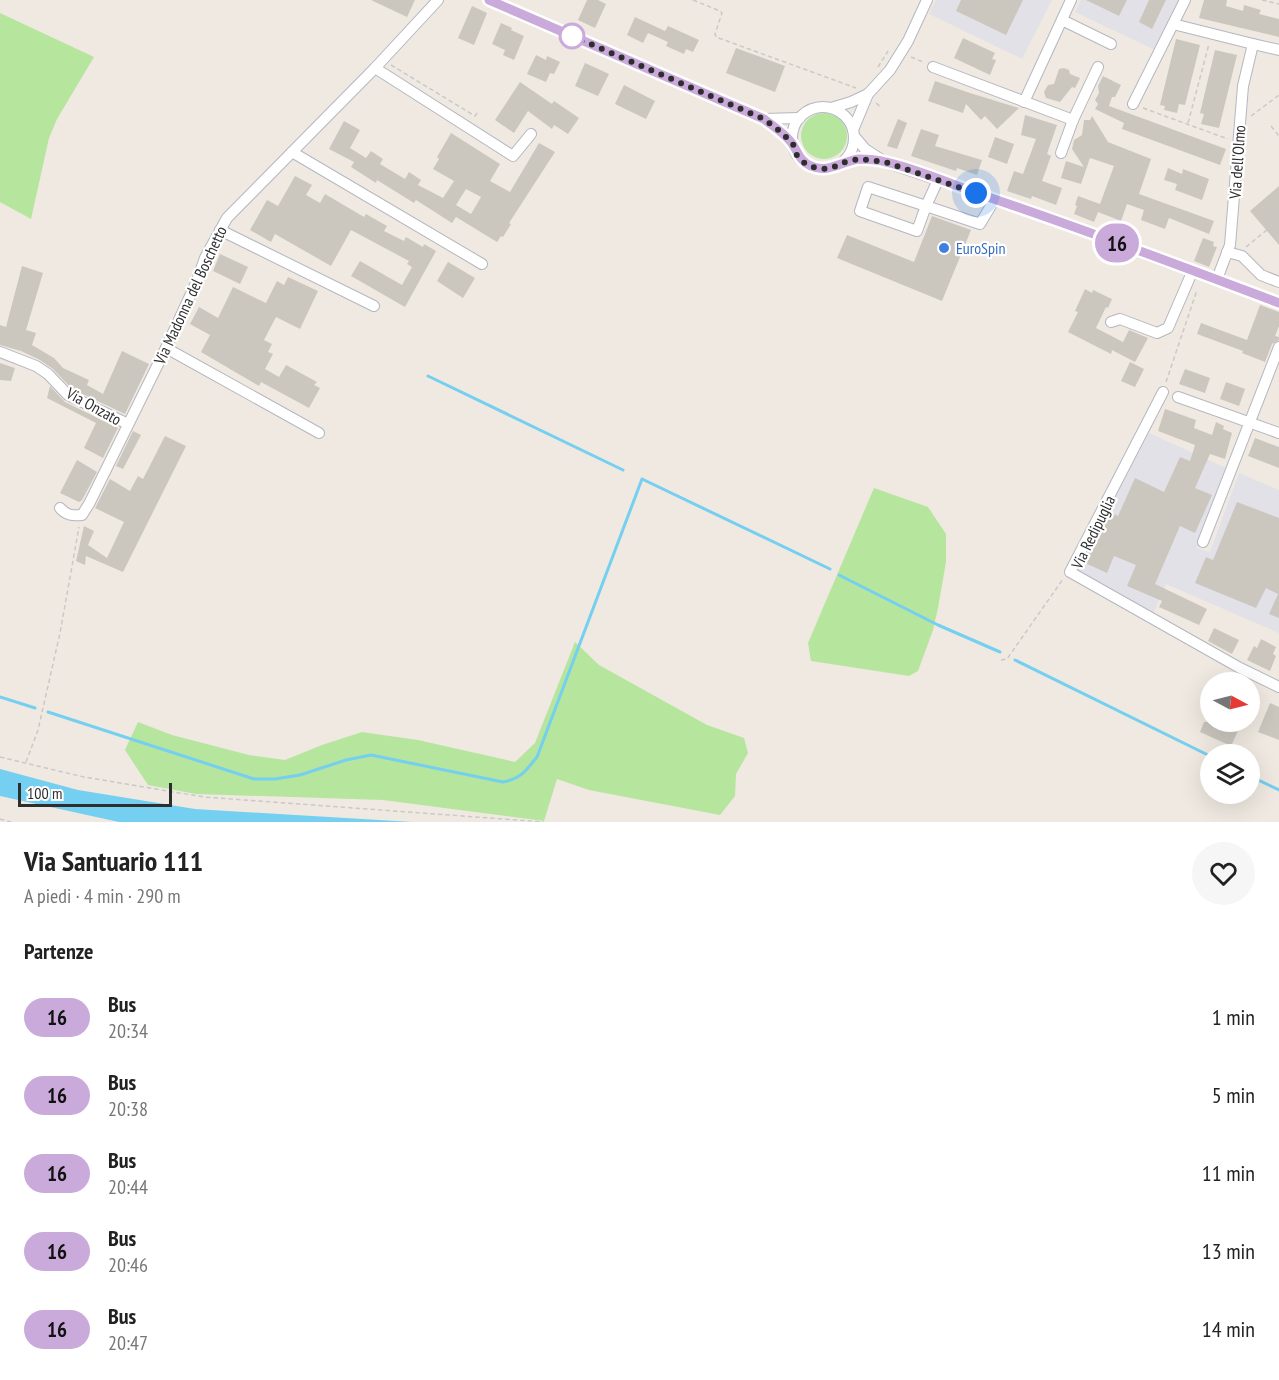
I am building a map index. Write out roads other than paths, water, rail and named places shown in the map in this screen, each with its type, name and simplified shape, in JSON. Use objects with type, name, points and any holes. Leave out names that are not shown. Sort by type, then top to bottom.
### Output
[{"type":"street","name":"Via Madonna del Boschetto","points":[[60,508],[64,513],[73,516],[81,515],[88,504],[166,348],[205,258],[227,218],[375,68],[438,0]]},
{"type":"street","points":[[489,0],[764,119],[793,144]]},
{"type":"street","points":[[927,0],[908,40],[890,70],[851,102],[809,111],[800,118],[793,135],[793,144],[796,154],[803,162],[822,169],[859,159],[885,162],[995,199],[1279,303]]},
{"type":"street","points":[[1024,102],[1071,0]]},
{"type":"street","points":[[1133,104],[1185,0]]},
{"type":"street","points":[[1062,20],[1111,44]]},
{"type":"street","points":[[1173,24],[1279,50]]},
{"type":"street","name":"Via dell'Olmo","points":[[1217,279],[1227,252],[1232,227],[1239,119],[1243,86],[1253,44]]},
{"type":"street","points":[[933,67],[1073,120]]},
{"type":"street","points":[[1061,153],[1073,120],[1098,67]]},
{"type":"street","points":[[375,68],[513,156],[531,134]]},
{"type":"street","points":[[842,163],[849,156],[853,146],[853,133],[865,90]]},
{"type":"street","points":[[831,108],[848,120],[853,133],[865,149],[885,162]]},
{"type":"street","points":[[764,119],[800,118]]},
{"type":"street","points":[[292,152],[482,264]]},
{"type":"street","points":[[938,180],[926,206],[917,231],[860,211],[868,187],[926,206],[980,224],[995,199]]},
{"type":"street","points":[[220,230],[374,306]]},
{"type":"street","points":[[1227,252],[1242,256],[1261,275],[1279,282]]},
{"type":"street","points":[[1111,322],[1120,319],[1157,333],[1168,327],[1197,272]]},
{"type":"street","points":[[1203,542],[1279,347]]},
{"type":"street","points":[[166,348],[319,433]]},
{"type":"street","name":"Via Onzato","points":[[0,352],[36,366],[48,374],[68,395],[128,424]]},
{"type":"street","name":"Via Redipuglia","points":[[1163,392],[1070,572],[1240,668],[1279,687]]},
{"type":"street","points":[[1178,397],[1279,433]]},
{"type":"water","points":[[0,769],[78,790],[195,809],[412,822],[119,822],[0,796]]},
{"type":"waterway","points":[[428,376],[623,470]]},
{"type":"waterway","points":[[48,712],[254,779],[275,779],[300,775],[346,760],[371,755],[503,782],[522,774],[537,757],[642,479],[830,569]]},
{"type":"waterway","points":[[839,575],[938,625],[1000,652]]},
{"type":"waterway","points":[[1015,660],[1200,751]]},
{"type":"waterway","points":[[0,697],[35,708]]},
{"type":"waterway","points":[[1260,781],[1279,790]]},
{"type":"place","name":"EuroSpin","points":[[944,248]]}]
